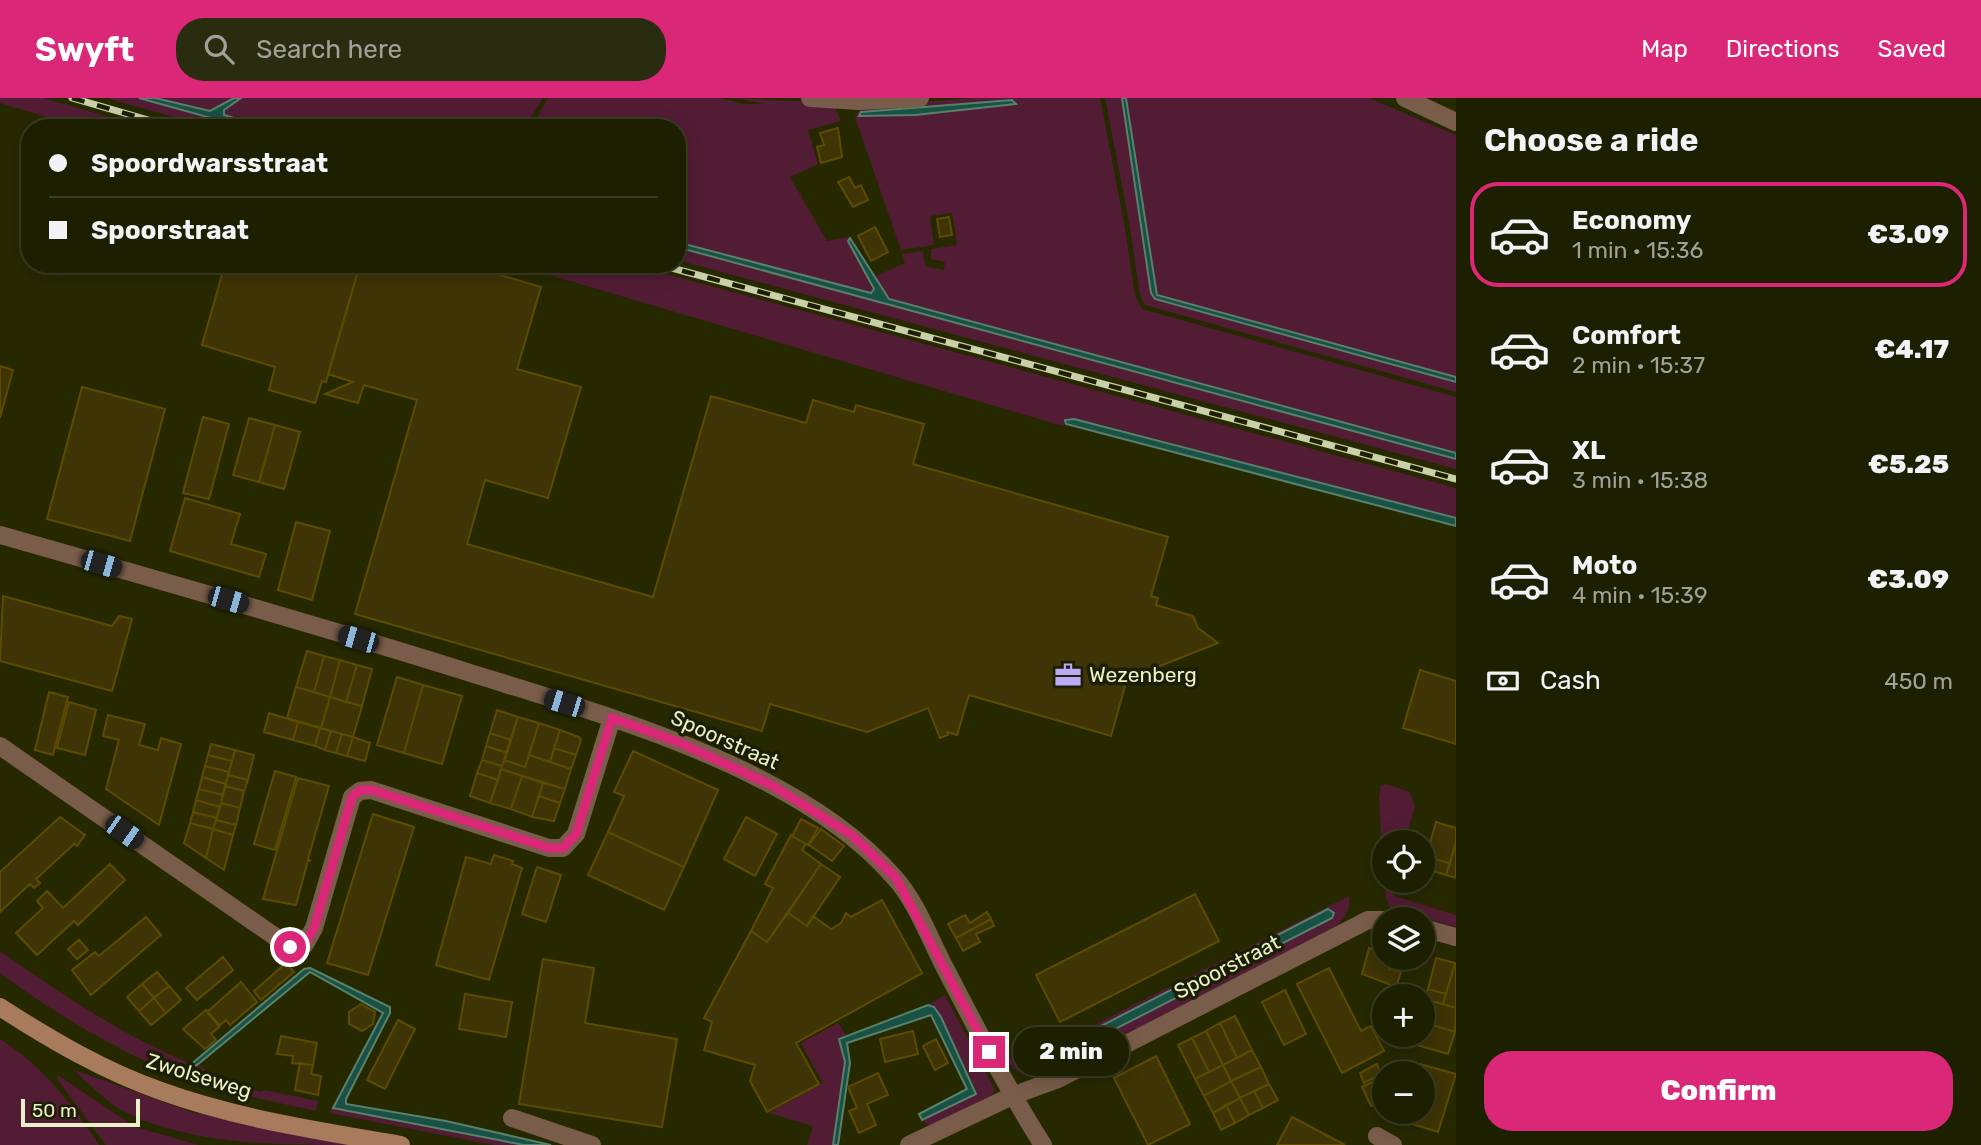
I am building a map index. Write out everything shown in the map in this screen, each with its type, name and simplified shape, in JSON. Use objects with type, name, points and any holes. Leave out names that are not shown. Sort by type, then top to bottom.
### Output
[{"type":"main road","name":"Zwolseweg","points":[[0,1007],[74,1052],[160,1091],[222,1110],[401,1145]]},
{"type":"street","points":[[810,98],[859,101],[920,98]]},
{"type":"street","points":[[1405,98],[1456,122]]},
{"type":"street","name":"Spoorstraat","points":[[0,535],[410,654],[612,718],[678,742],[773,786],[852,835],[896,878],[1012,1097],[1058,1079],[1372,920]]},
{"type":"street","points":[[0,746],[290,947],[305,944],[314,928],[352,797],[360,790],[372,790],[549,848],[563,848],[576,834],[612,718]]},
{"type":"street","points":[[1435,931],[1456,937]]},
{"type":"street","points":[[909,1145],[1012,1097],[1043,1145]]},
{"type":"street","points":[[512,1118],[592,1145]]},
{"type":"shaded area","points":[[0,98],[43,98],[116,119],[53,119],[0,103]]},
{"type":"shaded area","points":[[107,98],[139,98],[215,119],[180,119]]},
{"type":"shaded area","points":[[155,98],[234,98],[210,111]]},
{"type":"shaded area","points":[[241,98],[543,98],[530,119],[238,119],[224,115],[224,110]]},
{"type":"shaded area","points":[[548,98],[719,98],[744,104],[765,104],[734,98],[832,103],[841,121],[808,130],[818,164],[790,177],[827,241],[849,237],[873,291],[868,293],[686,244],[686,119],[536,119]]},
{"type":"shaded area","points":[[976,98],[1100,98],[1135,296],[1142,309],[1456,397],[1456,453],[889,299],[874,277],[905,263],[902,254],[923,251],[925,266],[944,270],[945,262],[931,259],[931,249],[957,245],[952,213],[930,216],[934,245],[901,250],[855,117],[861,106]],"holes":[[[1015,100],[1014,105],[860,117],[860,112]]]},
{"type":"shaded area","points":[[1105,98],[1122,98],[1151,293],[1155,299],[1456,382],[1456,392],[1145,305],[1140,295]]},
{"type":"shaded area","points":[[1126,98],[1369,98],[1456,135],[1456,377],[1158,295]]},
{"type":"shaded area","points":[[686,249],[1456,459],[1456,469],[686,262]]},
{"type":"shaded area","points":[[543,273],[662,273],[1456,488],[1456,518],[1099,424],[1067,419],[1063,426]]},
{"type":"shaded area","points":[[1387,784],[1409,792],[1415,806],[1408,830],[1381,830],[1381,785]]},
{"type":"shaded area","points":[[1385,893],[1394,893],[1394,896],[1430,907],[1390,907]]},
{"type":"shaded area","points":[[1349,896],[1349,907],[1345,916],[1330,930],[1048,1074],[1034,1077],[1022,1074],[1001,1056],[1004,1046],[1015,1065]]},
{"type":"shaded area","points":[[1435,909],[1456,915],[1456,927],[1435,921]]},
{"type":"shaded area","points":[[0,951],[100,1018],[152,1046],[205,1069],[204,1074],[261,1092],[265,1090],[318,1101],[316,1111],[207,1085],[171,1072],[104,1040],[61,1015],[0,973]]},
{"type":"shaded area","points":[[945,995],[995,1090],[992,1095],[930,1126],[922,1120],[973,1096],[976,1090],[941,1017],[934,1007],[928,1005]]},
{"type":"shaded area","points":[[838,1023],[846,1035],[839,1039],[845,1061],[833,1145],[807,1145],[813,1126],[769,1113],[823,1083],[801,1043]]},
{"type":"shaded area","points":[[0,1039],[43,1073],[99,1145],[0,1145]]},
{"type":"shaded area","points":[[72,1069],[191,1112],[352,1145],[233,1141],[175,1130],[147,1122],[121,1110]]},
{"type":"shaded area","points":[[58,1075],[135,1127],[199,1145],[106,1145],[57,1079]]},
{"type":"shaded area","points":[[333,1104],[336,1109],[524,1145],[494,1145],[330,1113]]},
{"type":"water","points":[[139,98],[155,98],[210,111],[234,98],[241,98],[224,110],[224,115],[238,119],[215,119]]},
{"type":"water","points":[[1122,98],[1126,98],[1157,295],[1456,377],[1456,382],[1155,299],[1151,293]]},
{"type":"water","points":[[1012,100],[1016,104],[915,115],[859,116],[861,112]]},
{"type":"water","points":[[850,238],[889,299],[1456,453],[1456,459],[686,249],[686,244],[871,293],[874,289],[848,241]]},
{"type":"water","points":[[1074,419],[1456,518],[1456,526],[1066,424],[1065,420]]},
{"type":"water","points":[[1328,909],[1334,913],[1332,918],[1041,1067],[1037,1064],[1037,1059]]},
{"type":"water","points":[[310,968],[390,1007],[390,1013],[346,1099],[346,1104],[446,1121],[551,1145],[524,1145],[333,1108],[383,1013],[310,972],[197,1065],[189,1066],[304,969]]},
{"type":"water","points":[[928,1005],[934,1007],[941,1017],[976,1094],[922,1120],[919,1114],[967,1089],[931,1015],[847,1043],[850,1063],[838,1145],[833,1145],[845,1062],[839,1039]]},
{"type":"building","points":[[838,128],[842,157],[821,163],[817,147],[824,145],[820,133]]},
{"type":"building","points":[[849,177],[855,188],[861,185],[868,200],[853,207],[838,182]]},
{"type":"building","points":[[949,217],[952,235],[940,237],[937,219]]},
{"type":"building","points":[[875,227],[888,252],[871,261],[858,236]]},
{"type":"building","points":[[222,273],[357,273],[326,382],[322,381],[315,403],[269,390],[275,367],[202,345]]},
{"type":"building","points":[[357,273],[494,273],[541,287],[517,369],[581,387],[548,498],[485,480],[467,544],[653,597],[711,396],[806,423],[813,400],[854,412],[856,405],[924,424],[913,464],[1168,537],[1151,596],[1158,598],[1156,605],[1193,616],[1198,628],[1218,643],[1127,679],[1111,736],[969,695],[957,735],[947,732],[948,735],[940,738],[928,708],[867,732],[770,704],[762,731],[355,614],[417,400],[364,385],[358,403],[325,394],[353,382],[328,374]]},
{"type":"building","points":[[0,366],[13,370],[0,418]]},
{"type":"building","points":[[82,387],[165,409],[130,541],[47,519]]},
{"type":"building","points":[[203,417],[229,424],[209,499],[183,493]]},
{"type":"building","points":[[249,418],[275,425],[259,482],[233,475]]},
{"type":"building","points":[[275,425],[300,432],[284,489],[259,482]]},
{"type":"building","points":[[185,498],[240,514],[231,544],[266,554],[259,577],[170,551]]},
{"type":"building","points":[[296,522],[330,531],[312,600],[278,590]]},
{"type":"building","points":[[3,596],[112,626],[119,616],[132,619],[112,691],[0,661]]},
{"type":"building","points":[[307,651],[324,656],[314,692],[296,687]]},
{"type":"building","points":[[324,656],[340,660],[330,697],[314,692]]},
{"type":"building","points":[[340,660],[357,665],[346,702],[330,697]]},
{"type":"building","points":[[357,665],[372,669],[362,706],[346,702]]},
{"type":"building","points":[[1420,670],[1456,681],[1456,744],[1403,728]]},
{"type":"building","points":[[397,677],[423,685],[404,753],[377,745]]},
{"type":"building","points":[[423,685],[462,696],[442,764],[404,753]]},
{"type":"building","points":[[296,687],[330,697],[321,728],[287,718]]},
{"type":"building","points":[[49,692],[68,697],[53,755],[35,750]]},
{"type":"building","points":[[330,697],[362,706],[353,737],[321,728]]},
{"type":"building","points":[[69,702],[96,710],[85,755],[57,748]]},
{"type":"building","points":[[497,710],[518,717],[511,740],[490,733]]},
{"type":"building","points":[[269,713],[298,722],[293,740],[264,732]]},
{"type":"building","points":[[108,715],[145,724],[139,745],[158,750],[161,738],[181,744],[159,825],[106,789],[119,740],[103,736]]},
{"type":"building","points":[[518,717],[539,723],[525,767],[504,760]]},
{"type":"building","points":[[298,722],[320,728],[315,746],[293,740]]},
{"type":"building","points":[[539,723],[560,730],[550,762],[529,755]]},
{"type":"building","points":[[320,728],[331,731],[325,750],[315,746]]},
{"type":"building","points":[[560,730],[581,740],[576,755],[554,748]]},
{"type":"building","points":[[331,731],[342,734],[336,753],[325,750]]},
{"type":"building","points":[[490,733],[511,740],[507,753],[486,746]]},
{"type":"building","points":[[342,734],[353,737],[347,756],[336,753]]},
{"type":"building","points":[[353,737],[370,743],[365,761],[347,756]]},
{"type":"building","points":[[211,744],[235,750],[232,761],[208,755]]},
{"type":"building","points":[[486,746],[507,753],[502,766],[482,760]]},
{"type":"building","points":[[554,748],[576,755],[571,769],[550,762]]},
{"type":"building","points":[[235,750],[254,755],[248,780],[228,775]]},
{"type":"building","points":[[633,751],[718,790],[684,867],[608,832],[624,796],[614,792]]},
{"type":"building","points":[[208,755],[232,761],[229,772],[205,766]]},
{"type":"building","points":[[529,755],[571,769],[565,789],[501,769],[504,760],[525,767]]},
{"type":"building","points":[[482,760],[502,766],[498,780],[477,773]]},
{"type":"building","points":[[205,766],[229,772],[226,784],[202,777]]},
{"type":"building","points":[[501,769],[522,776],[511,809],[490,803]]},
{"type":"building","points":[[275,771],[296,777],[275,850],[254,844]]},
{"type":"building","points":[[477,773],[498,780],[490,803],[470,796]]},
{"type":"building","points":[[228,775],[248,780],[244,791],[225,786]]},
{"type":"building","points":[[522,776],[543,783],[532,817],[511,809]]},
{"type":"building","points":[[202,777],[226,784],[223,795],[199,789]]},
{"type":"building","points":[[298,778],[329,786],[308,859],[311,861],[308,860],[296,905],[263,899]]},
{"type":"building","points":[[543,783],[565,789],[560,803],[539,796]]},
{"type":"building","points":[[225,786],[244,791],[240,808],[221,803]]},
{"type":"building","points":[[199,789],[223,795],[220,807],[196,800]]},
{"type":"building","points":[[539,796],[560,803],[554,821],[532,817]]},
{"type":"building","points":[[196,800],[220,807],[217,818],[193,812]]},
{"type":"building","points":[[221,803],[240,808],[236,825],[216,820]]},
{"type":"building","points":[[193,812],[217,818],[213,829],[190,823]]},
{"type":"building","points":[[373,814],[414,827],[368,975],[327,963]]},
{"type":"building","points":[[60,817],[85,835],[77,846],[74,844],[36,879],[40,883],[34,888],[30,884],[0,912],[0,872]]},
{"type":"building","points":[[746,817],[777,834],[755,876],[724,859]]},
{"type":"building","points":[[801,819],[818,828],[808,845],[792,836]]},
{"type":"building","points":[[216,820],[236,825],[233,835],[213,829]]},
{"type":"building","points":[[1436,822],[1456,828],[1456,842],[1450,863],[1435,859]]},
{"type":"building","points":[[190,823],[213,829],[206,858],[184,843]]},
{"type":"building","points":[[213,829],[233,835],[224,870],[206,858]]},
{"type":"building","points":[[821,829],[844,846],[832,861],[809,845]]},
{"type":"building","points":[[608,832],[684,867],[664,910],[588,875]]},
{"type":"building","points":[[791,835],[806,844],[802,850],[821,864],[767,942],[751,931],[773,888],[765,884]]},
{"type":"building","points":[[1456,842],[1456,878],[1446,875]]},
{"type":"building","points":[[494,855],[513,861],[512,864],[522,868],[489,980],[436,965],[466,857],[491,864]]},
{"type":"building","points":[[1435,859],[1450,863],[1446,875],[1435,872]]},
{"type":"building","points":[[110,864],[125,880],[78,925],[74,921],[37,955],[16,933],[43,908],[37,901],[47,891],[63,908]]},
{"type":"building","points":[[821,864],[840,877],[807,926],[788,913]]},
{"type":"building","points":[[537,867],[561,875],[546,922],[522,914]]},
{"type":"building","points":[[1195,894],[1219,941],[1060,1022],[1036,975]]},
{"type":"building","points":[[882,900],[922,973],[796,1043],[819,1084],[767,1112],[750,1081],[755,1065],[704,1050],[712,1022],[704,1018],[751,931],[767,942],[788,913],[807,926],[813,916],[831,929],[841,923],[846,913],[851,917]]},
{"type":"building","points":[[987,912],[991,919],[956,938],[948,924],[965,915],[970,923]]},
{"type":"building","points":[[146,917],[161,935],[91,995],[72,970],[95,952],[99,956]]},
{"type":"building","points":[[991,919],[994,926],[976,934],[980,942],[963,951],[956,938]]},
{"type":"building","points":[[79,940],[88,950],[77,959],[68,949]]},
{"type":"building","points":[[1369,948],[1372,949],[1372,970],[1401,972],[1397,984],[1388,984],[1362,974]]},
{"type":"building","points":[[223,957],[233,970],[197,1000],[186,988]]},
{"type":"building","points":[[1436,958],[1455,963],[1446,994],[1435,991],[1435,984],[1429,984]]},
{"type":"building","points":[[543,959],[594,968],[585,1023],[677,1039],[662,1127],[519,1104]]},
{"type":"building","points":[[286,963],[294,972],[261,1000],[254,991]]},
{"type":"building","points":[[1456,963],[1456,1008],[1443,1004]]},
{"type":"building","points":[[1329,968],[1361,1031],[1371,1026],[1372,1047],[1382,1047],[1384,1051],[1342,1073],[1297,984]]},
{"type":"building","points":[[157,972],[169,986],[154,998],[142,984]]},
{"type":"building","points":[[241,982],[257,1002],[230,1025],[226,1020],[219,1026],[207,1012]]},
{"type":"building","points":[[142,984],[154,998],[139,1011],[127,997]]},
{"type":"building","points":[[169,986],[181,1000],[166,1013],[154,998]]},
{"type":"building","points":[[1285,990],[1306,1034],[1284,1045],[1262,1002]]},
{"type":"building","points":[[1435,991],[1446,994],[1443,1004],[1435,1002]]},
{"type":"building","points":[[465,994],[512,1002],[506,1037],[459,1029]]},
{"type":"building","points":[[154,998],[166,1013],[151,1025],[139,1011]]},
{"type":"building","points":[[1435,1002],[1456,1008],[1455,1032],[1435,1026]]},
{"type":"building","points":[[361,1004],[375,1012],[373,1024],[362,1031],[349,1024],[349,1012]]},
{"type":"building","points":[[206,1010],[220,1026],[211,1034],[216,1040],[205,1049],[183,1029]]},
{"type":"building","points":[[1235,1016],[1252,1050],[1237,1058],[1220,1023]]},
{"type":"building","points":[[398,1020],[415,1029],[385,1089],[367,1080]]},
{"type":"building","points":[[1220,1023],[1237,1058],[1223,1065],[1206,1031]]},
{"type":"building","points":[[1435,1026],[1455,1032],[1448,1054],[1424,1047],[1435,1047]]},
{"type":"building","points":[[913,1031],[918,1054],[885,1062],[880,1039]]},
{"type":"building","points":[[1206,1031],[1223,1065],[1209,1072],[1192,1038]]},
{"type":"building","points":[[281,1036],[317,1043],[313,1065],[292,1063],[293,1056],[277,1054]]},
{"type":"building","points":[[1192,1038],[1209,1072],[1195,1079],[1178,1045]]},
{"type":"building","points":[[936,1039],[948,1063],[935,1070],[923,1046]]},
{"type":"building","points":[[1252,1050],[1261,1067],[1231,1081],[1223,1065]]},
{"type":"building","points":[[1156,1056],[1190,1124],[1148,1145],[1114,1078]]},
{"type":"building","points":[[300,1063],[313,1065],[311,1074],[321,1076],[318,1095],[295,1090]]},
{"type":"building","points":[[1223,1065],[1231,1081],[1204,1096],[1195,1079]]},
{"type":"building","points":[[1261,1067],[1269,1084],[1240,1098],[1231,1081]]},
{"type":"building","points":[[1372,1067],[1372,1079],[1364,1083],[1360,1073]]},
{"type":"building","points":[[1435,1068],[1456,1074],[1438,1132],[1413,1124],[1435,1124]]},
{"type":"building","points":[[878,1073],[888,1095],[867,1104],[876,1125],[859,1133],[849,1111],[857,1108],[848,1087]]},
{"type":"building","points":[[1231,1081],[1240,1098],[1213,1113],[1204,1096]]},
{"type":"building","points":[[1372,1082],[1371,1106],[1362,1087]]},
{"type":"building","points":[[1269,1084],[1278,1100],[1263,1108],[1254,1091]]},
{"type":"building","points":[[1254,1091],[1263,1108],[1249,1115],[1240,1098]]},
{"type":"building","points":[[1240,1098],[1249,1115],[1235,1123],[1226,1105]]},
{"type":"building","points":[[1226,1105],[1235,1123],[1221,1130],[1213,1113]]},
{"type":"building","points":[[1292,1117],[1345,1145],[1277,1145]]},
{"type":"railway","points":[[72,98],[145,119]]},
{"type":"railway","points":[[686,272],[1456,479]]},
{"type":"place","name":"Wezenberg","points":[[1068,675]]},
{"type":"route","points":[[290,947],[305,944],[314,928],[352,797],[360,790],[372,790],[549,848],[563,848],[576,834],[612,718],[678,742],[773,786],[852,835],[896,878],[989,1052]]}]
